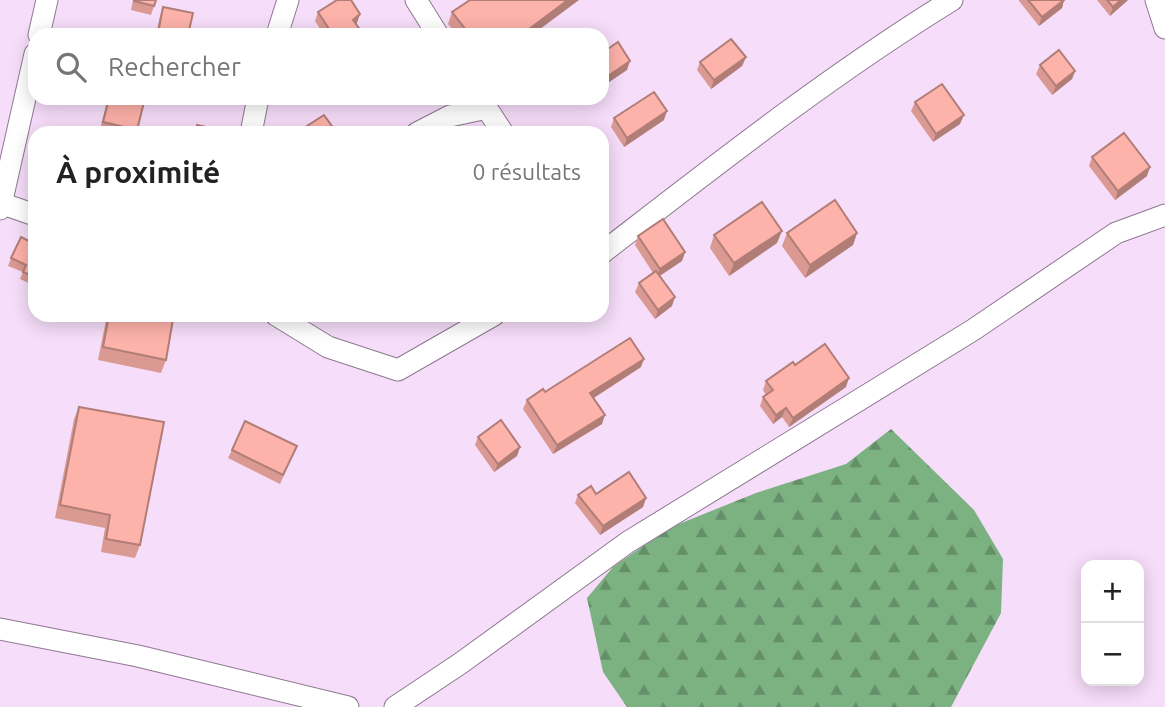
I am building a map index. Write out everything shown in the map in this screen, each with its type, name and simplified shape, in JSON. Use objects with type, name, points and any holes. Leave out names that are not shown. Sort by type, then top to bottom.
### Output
[{"type":"street","points":[[41,28],[47,0]]},
{"type":"street","points":[[279,28],[288,0]]},
{"type":"street","points":[[416,0],[434,28]]},
{"type":"street","points":[[609,248],[750,139],[952,0]]},
{"type":"street","points":[[1156,0],[1165,28]]},
{"type":"street","points":[[28,84],[0,205],[28,213]]},
{"type":"street","points":[[252,126],[257,105]]},
{"type":"street","points":[[431,126],[478,105]]},
{"type":"street","points":[[484,105],[498,126]]},
{"type":"street","points":[[395,707],[461,663],[628,542],[973,330],[1116,233],[1165,215]]},
{"type":"street","points":[[287,322],[328,347],[398,370],[482,322]]},
{"type":"street","points":[[0,629],[138,656],[348,707]]},
{"type":"green space","points":[[891,429],[974,510],[1003,559],[1001,613],[951,707],[627,707],[603,672],[587,598],[613,567],[669,528],[756,493],[846,464]]},
{"type":"building","points":[[134,0],[156,0],[154,6]]},
{"type":"building","points":[[337,0],[351,0],[360,14],[353,20],[359,28],[328,28],[318,12]]},
{"type":"building","points":[[470,0],[568,0],[530,28],[465,28],[452,12]]},
{"type":"building","points":[[1028,0],[1064,0],[1042,17]]},
{"type":"building","points":[[1107,0],[1121,0],[1113,7]]},
{"type":"building","points":[[163,7],[193,13],[190,28],[159,28]]},
{"type":"building","points":[[731,39],[746,57],[714,80],[700,62]]},
{"type":"building","points":[[618,42],[630,61],[609,75],[609,48]]},
{"type":"building","points":[[1059,50],[1075,71],[1056,86],[1040,65]]},
{"type":"building","points":[[942,84],[964,115],[936,134],[915,102]]},
{"type":"building","points":[[654,92],[667,111],[627,138],[614,118]]},
{"type":"building","points":[[107,105],[143,105],[138,126],[103,122]]},
{"type":"building","points":[[324,115],[332,126],[307,126]]},
{"type":"building","points":[[1124,133],[1150,167],[1118,191],[1092,157]]},
{"type":"building","points":[[835,200],[857,233],[810,265],[787,233]]},
{"type":"building","points":[[762,202],[782,231],[734,263],[714,235]]},
{"type":"building","points":[[663,219],[685,252],[660,269],[638,236]]},
{"type":"building","points":[[21,237],[28,240],[28,274],[23,272],[26,265],[11,258]]},
{"type":"building","points":[[656,271],[675,297],[658,310],[639,283]]},
{"type":"building","points":[[108,322],[172,322],[166,360],[103,347]]},
{"type":"building","points":[[630,338],[644,359],[590,393],[605,415],[557,445],[527,400],[543,389],[545,392]]},
{"type":"building","points":[[825,344],[849,378],[793,418],[786,408],[776,415],[763,397],[773,390],[766,381]]},
{"type":"building","points":[[79,407],[164,422],[140,545],[106,539],[110,515],[60,505]]},
{"type":"building","points":[[501,420],[520,447],[498,464],[478,437]]},
{"type":"building","points":[[245,421],[297,446],[283,475],[232,450]]},
{"type":"building","points":[[629,472],[646,498],[603,526],[578,495],[591,486],[596,494]]}]
